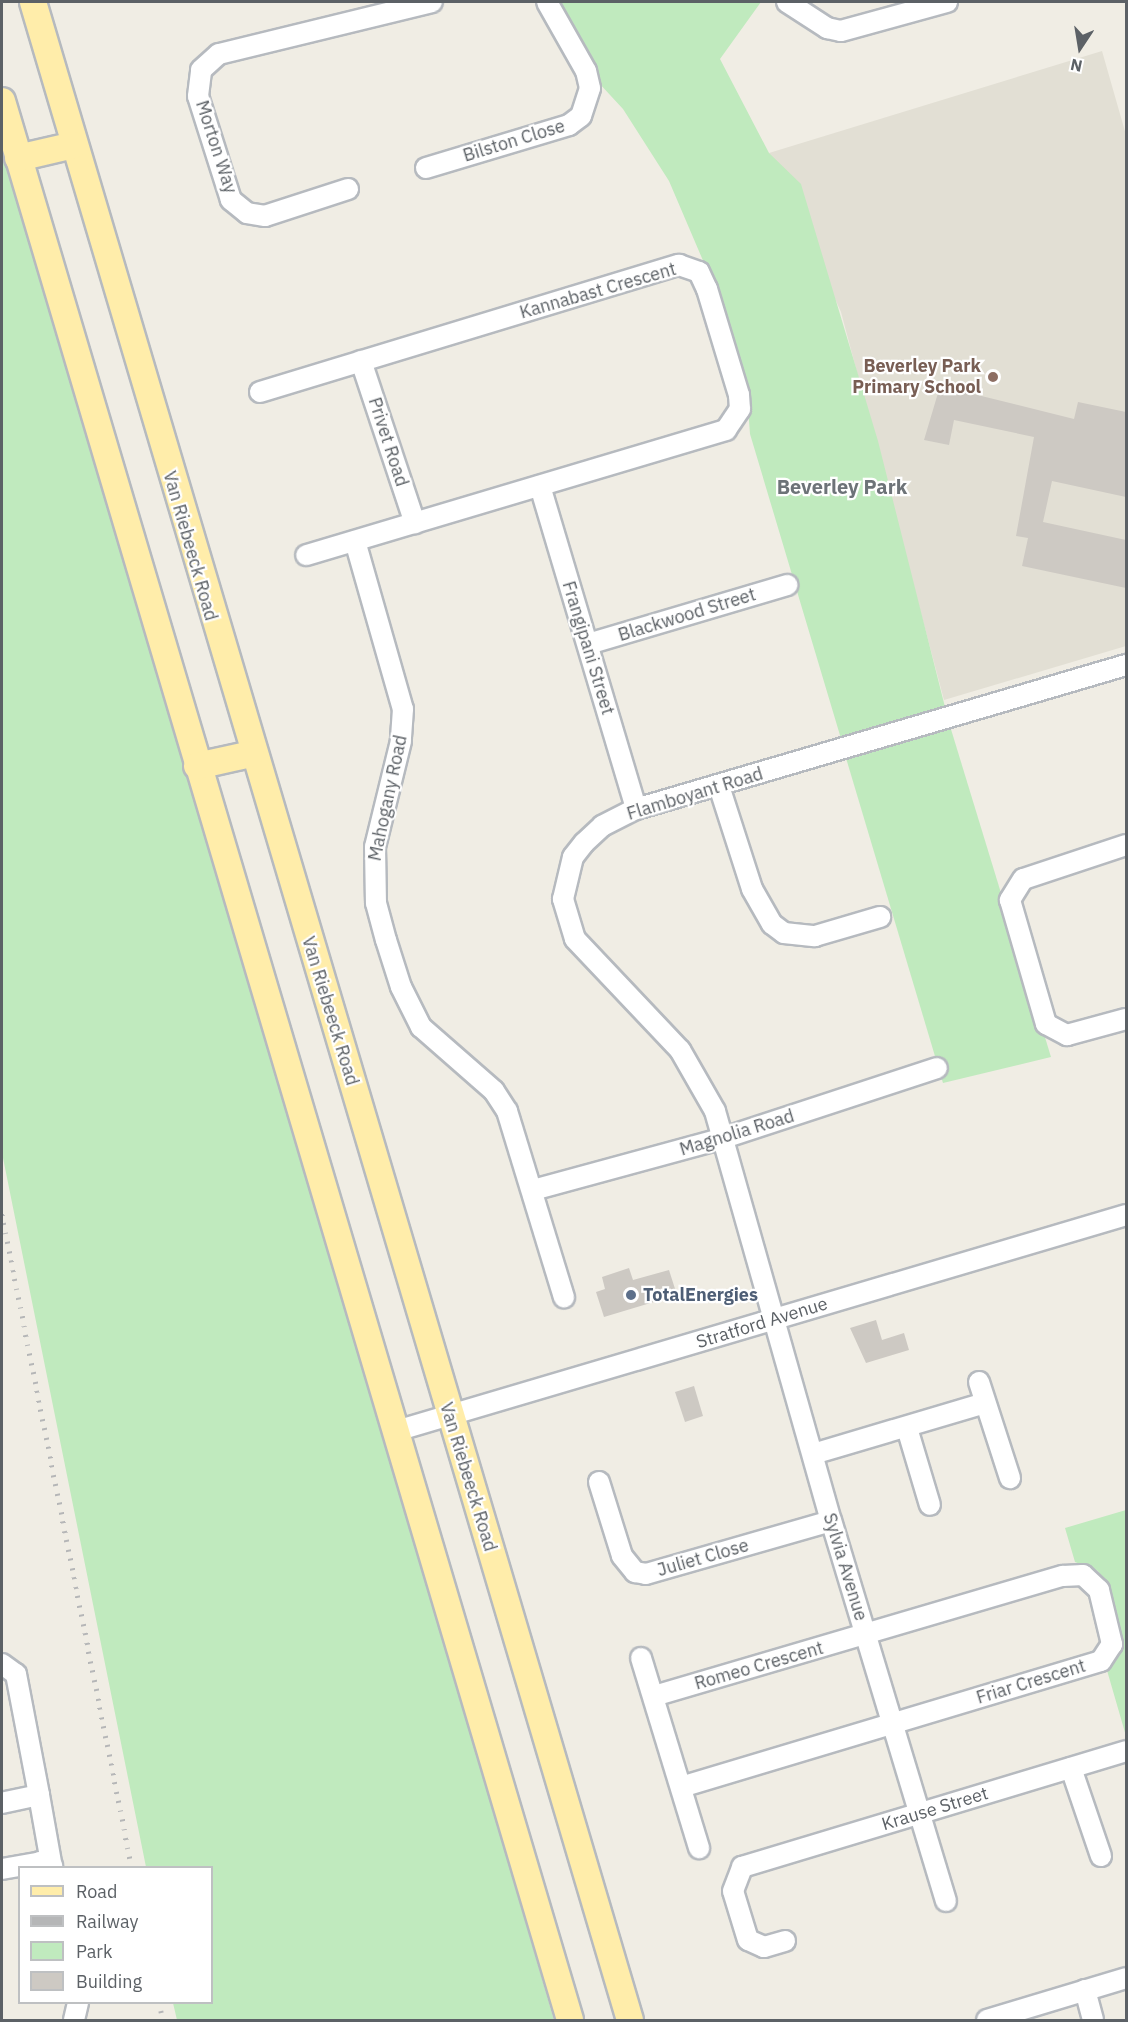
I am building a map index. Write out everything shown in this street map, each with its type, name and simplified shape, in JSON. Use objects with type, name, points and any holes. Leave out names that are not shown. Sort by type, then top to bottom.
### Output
[{"type":"main road","name":"Van Riebeeck Road","points":[[33,2],[251,754],[630,2020]]},
{"type":"main road","points":[[2,101],[570,2020]]},
{"type":"main road","points":[[18,158],[74,145]]},
{"type":"main road","points":[[197,766],[251,754]]},
{"type":"street","name":"Morton Way","points":[[348,189],[265,216],[247,213],[231,200],[221,169],[198,96],[201,70],[219,54],[432,2]]},
{"type":"street","name":"Bilston Close","points":[[426,168],[569,125],[581,116],[590,88],[586,71],[547,2]]},
{"type":"street","points":[[787,2],[826,28],[841,31],[947,2]]},
{"type":"street","name":"Kannabast Crescent","points":[[260,392],[678,265],[699,272],[739,395],[736,420],[726,430],[306,555]]},
{"type":"street","name":"Privet Road","points":[[362,361],[415,523]]},
{"type":"street","name":"Frangipani Street","points":[[540,486],[636,809]]},
{"type":"street","name":"Mahogany Road","points":[[355,541],[403,709],[402,741],[375,847],[375,894],[386,940],[400,987],[421,1027],[502,1103],[534,1190],[564,1297]]},
{"type":"street","name":"Blackwood Street","points":[[588,644],[787,585]]},
{"type":"street","name":"Flamboyant Road","points":[[775,1320],[724,1138],[700,1079],[680,1050],[591,959],[566,917],[562,898],[573,858],[602,826],[636,809],[1126,665]]},
{"type":"street","points":[[719,786],[752,889],[772,924],[784,933],[815,936],[880,917]]},
{"type":"street","points":[[1126,845],[1023,879],[1010,900],[1046,1024],[1067,1035],[1126,1019]]},
{"type":"street","name":"Magnolia Road","points":[[534,1190],[724,1138],[938,1068]]},
{"type":"street","name":"Stratford Avenue","points":[[396,1431],[1126,1215]]},
{"type":"street","name":"Sylvia Avenue","points":[[775,1320],[831,1521],[946,1901]]},
{"type":"street","points":[[979,1382],[1010,1478]]},
{"type":"street","points":[[813,1454],[985,1403]]},
{"type":"street","points":[[906,1428],[930,1505]]},
{"type":"street","name":"Juliet Close","points":[[599,1482],[622,1556],[635,1572],[646,1574],[831,1521]]},
{"type":"street","name":"Friar Crescent","points":[[865,1636],[1063,1576],[1083,1575],[1099,1590],[1112,1644],[1101,1661],[891,1724]]},
{"type":"street","name":"Romeo Crescent","points":[[654,1696],[865,1636]]},
{"type":"street","points":[[641,1658],[699,1848]]},
{"type":"street","points":[[2,1664],[16,1674],[52,1866]]},
{"type":"street","points":[[681,1787],[891,1724]]},
{"type":"street","name":"Krause Street","points":[[785,1941],[764,1947],[748,1940],[733,1891],[742,1867],[1126,1751]]},
{"type":"street","points":[[1071,1768],[1101,1856]]},
{"type":"street","points":[[2,1803],[39,1795]]},
{"type":"street","points":[[18,1866],[40,1862],[50,1866]]},
{"type":"street","points":[[2,1869],[18,1866]]},
{"type":"street","points":[[987,2020],[1126,1977]]},
{"type":"street","points":[[1084,1990],[1093,2020]]},
{"type":"street","points":[[74,2020],[78,2004]]},
{"type":"shaded area","name":"Beverley Park Primary School","points":[[1102,51],[1126,135],[1126,646],[944,700],[841,312],[769,153]]},
{"type":"green space","points":[[555,2],[761,2],[720,59],[769,153],[801,184],[878,441],[946,711],[842,742],[750,434],[747,394],[713,284],[669,181],[623,109],[598,82]]},
{"type":"green space","points":[[2,128],[554,2020],[177,2020],[173,2004],[213,2004],[213,1866],[146,1866],[2,1153]]},
{"type":"green space","points":[[950,726],[1051,1057],[943,1083],[846,758]]},
{"type":"green space","points":[[1126,1510],[1126,1736],[1106,1667],[1119,1652],[1118,1631],[1098,1571],[1075,1562],[1065,1528]]},
{"type":"building","points":[[949,388],[1074,419],[1078,402],[1126,412],[1126,497],[1052,481],[1043,522],[1126,540],[1126,588],[1022,566],[1028,538],[1016,536],[1034,437],[954,420],[949,445],[924,440],[938,393],[947,395]]},
{"type":"building","points":[[629,1268],[633,1280],[669,1270],[677,1295],[604,1317],[596,1292],[605,1289],[602,1277]]},
{"type":"building","points":[[876,1320],[882,1340],[904,1333],[909,1350],[866,1363],[850,1328]]},
{"type":"building","points":[[694,1386],[703,1416],[685,1422],[675,1392]]},
{"type":"railway","points":[[2,1214],[132,1866]]},
{"type":"railway","points":[[159,2004],[163,2020]]},
{"type":"place","name":"Beverley Park Primary School","points":[[993,377]]},
{"type":"place","name":"TotalEnergies","points":[[631,1295]]},
{"type":"district","name":"Beverley Park","points":[[842,486]]}]
